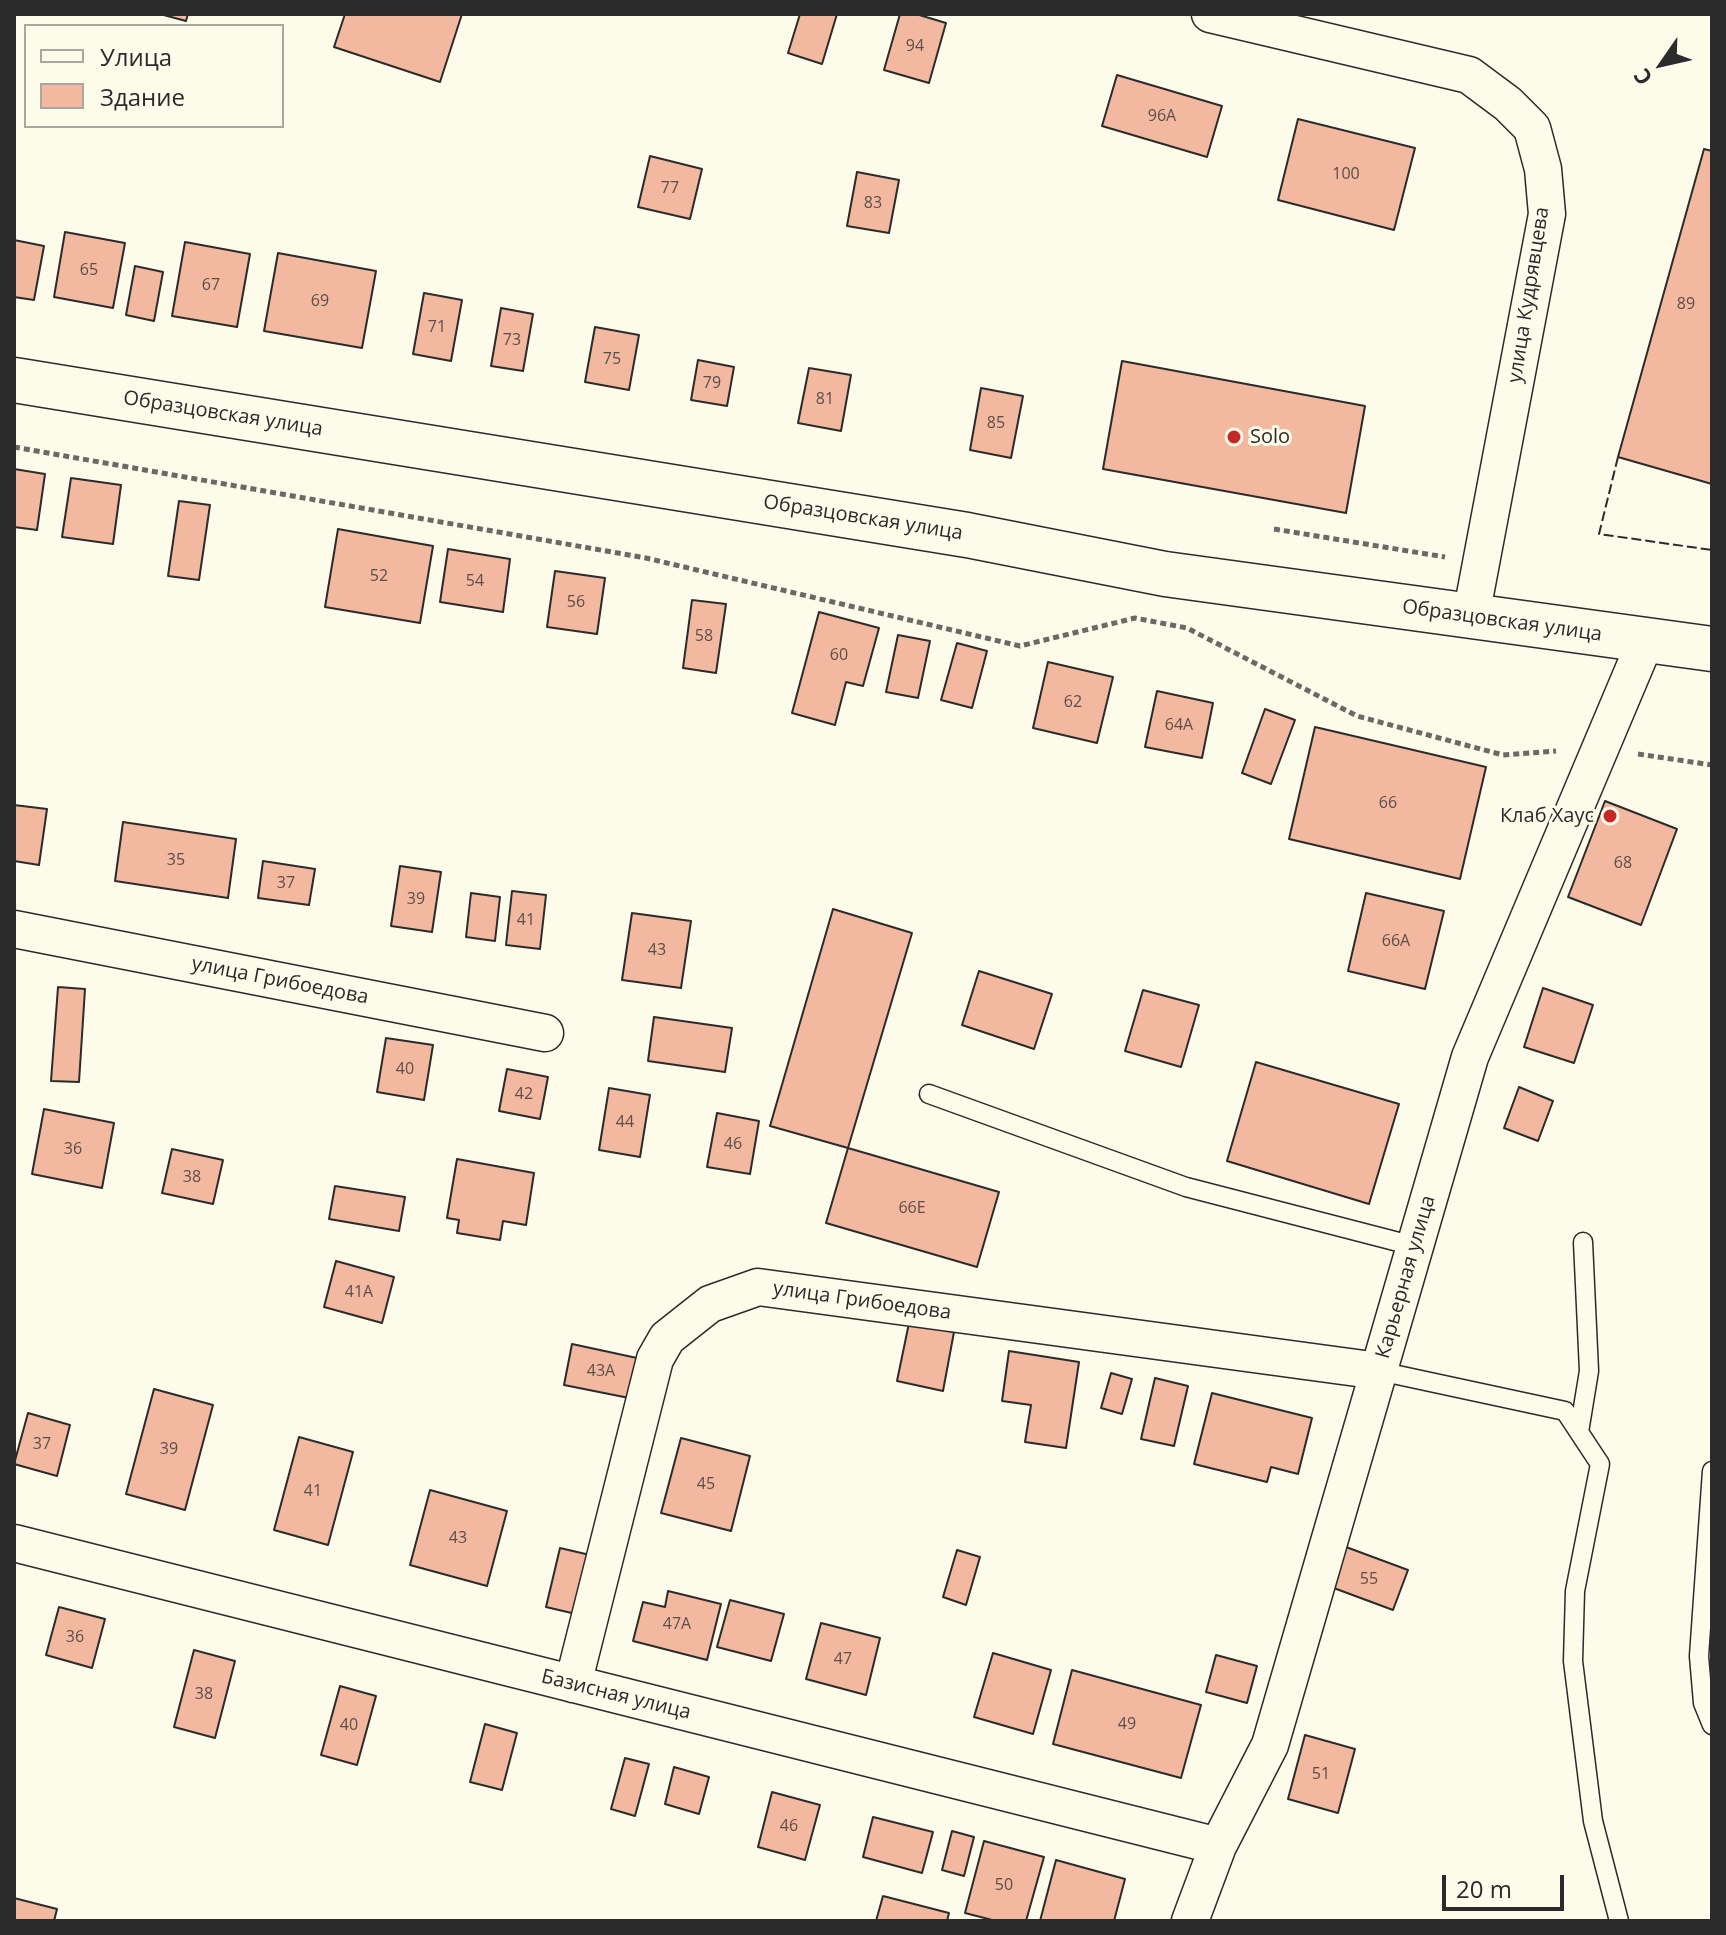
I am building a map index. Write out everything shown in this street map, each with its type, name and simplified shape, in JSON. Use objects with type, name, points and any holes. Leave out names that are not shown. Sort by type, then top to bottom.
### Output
[{"type":"main road","name":"Образцовская улица","points":[[14,380],[953,533],[1165,574],[1712,649]]},
{"type":"street","name":"улица Кудрявцева","points":[[1210,14],[1469,75],[1508,104],[1532,128],[1543,169],[1547,214],[1471,616]]},
{"type":"street","name":"Карьерная улица","points":[[1190,1921],[1218,1846],[1270,1745],[1470,1057],[1646,640]]},
{"type":"street","name":"улица Грибоедова","points":[[14,929],[545,1033]]},
{"type":"street","name":"улица Грибоедова","points":[[573,1684],[655,1359],[667,1338],[710,1304],[758,1287],[1379,1371]]},
{"type":"street","name":"Базисная улица","points":[[14,1543],[1218,1846]]},
{"type":"lane","points":[[929,1094],[1186,1187],[1414,1246]]},
{"type":"lane","points":[[1579,1432],[1589,1371],[1583,1242]]},
{"type":"lane","points":[[1379,1371],[1565,1411],[1600,1464],[1575,1591],[1573,1661],[1593,1821],[1619,1921]]},
{"type":"lane","points":[[1712,1471],[1699,1656],[1703,1703],[1712,1725]]},
{"type":"path","points":[[14,447],[646,558],[1020,646],[1135,618],[1187,628],[1357,716],[1503,755]]},
{"type":"building","points":[[160,14],[188,14],[186,21]]},
{"type":"building","points":[[345,14],[462,14],[440,82],[334,47]]},
{"type":"building","points":[[800,14],[837,14],[822,64],[788,53]]},
{"type":"building","points":[[900,14],[916,14],[946,23],[929,83],[884,70]]},
{"type":"building","points":[[1117,75],[1222,106],[1207,157],[1102,126]]},
{"type":"building","points":[[1298,119],[1415,148],[1394,230],[1278,200]]},
{"type":"building","points":[[1704,149],[1712,151],[1712,484],[1618,457]]},
{"type":"building","points":[[650,156],[702,169],[690,219],[638,207]]},
{"type":"building","points":[[857,172],[899,180],[889,233],[847,226]]},
{"type":"building","points":[[65,232],[125,243],[113,308],[54,297]]},
{"type":"building","points":[[14,240],[44,246],[34,300],[14,297]]},
{"type":"building","points":[[185,242],[250,254],[237,327],[172,316]]},
{"type":"building","points":[[278,253],[376,271],[362,348],[264,331]]},
{"type":"building","points":[[135,266],[163,272],[154,321],[126,315]]},
{"type":"building","points":[[424,293],[462,300],[451,361],[413,354]]},
{"type":"building","points":[[501,308],[533,314],[523,371],[491,366]]},
{"type":"building","points":[[595,327],[639,335],[629,390],[585,382]]},
{"type":"building","points":[[698,360],[734,367],[727,406],[691,400]]},
{"type":"building","name":"Solo","points":[[1122,361],[1365,406],[1346,513],[1103,469]]},
{"type":"building","points":[[809,368],[851,375],[841,431],[798,423]]},
{"type":"building","points":[[981,388],[1023,396],[1011,458],[970,450]]},
{"type":"building","points":[[14,469],[45,474],[37,530],[14,527]]},
{"type":"building","points":[[71,478],[121,485],[113,544],[62,537]]},
{"type":"building","points":[[179,501],[210,505],[199,580],[168,576]]},
{"type":"building","points":[[338,529],[433,546],[420,623],[325,607]]},
{"type":"building","points":[[448,549],[510,559],[503,612],[440,602]]},
{"type":"building","points":[[555,571],[605,578],[597,634],[547,627]]},
{"type":"building","points":[[692,600],[726,604],[716,673],[683,668]]},
{"type":"building","points":[[819,612],[879,628],[863,686],[846,682],[835,725],[792,713]]},
{"type":"building","points":[[898,635],[930,641],[918,698],[886,692]]},
{"type":"building","points":[[957,643],[987,651],[972,708],[941,700]]},
{"type":"building","points":[[1048,662],[1113,677],[1097,743],[1033,728]]},
{"type":"building","points":[[1157,691],[1213,703],[1202,758],[1145,747]]},
{"type":"building","points":[[1265,709],[1295,720],[1271,784],[1242,773]]},
{"type":"building","points":[[1315,727],[1486,767],[1460,879],[1289,839]]},
{"type":"building","points":[[1605,801],[1677,829],[1641,925],[1568,897]]},
{"type":"building","points":[[14,805],[47,809],[39,865],[14,861]]},
{"type":"building","points":[[123,822],[236,839],[228,898],[115,881]]},
{"type":"building","points":[[263,861],[315,869],[309,905],[258,898]]},
{"type":"building","points":[[400,866],[441,872],[432,932],[391,926]]},
{"type":"building","points":[[512,891],[546,895],[540,949],[506,945]]},
{"type":"building","points":[[471,893],[500,897],[495,941],[466,937]]},
{"type":"building","points":[[1366,893],[1444,911],[1425,989],[1348,971]]},
{"type":"building","points":[[833,909],[912,933],[848,1148],[770,1126]]},
{"type":"building","points":[[632,913],[691,921],[681,988],[622,980]]},
{"type":"building","points":[[979,971],[1052,994],[1034,1049],[962,1025]]},
{"type":"building","points":[[58,987],[85,989],[79,1082],[51,1081]]},
{"type":"building","points":[[1543,988],[1593,1005],[1574,1063],[1524,1047]]},
{"type":"building","points":[[1143,990],[1199,1005],[1181,1067],[1125,1051]]},
{"type":"building","points":[[654,1017],[732,1028],[725,1072],[648,1061]]},
{"type":"building","points":[[386,1038],[433,1045],[424,1100],[377,1092]]},
{"type":"building","points":[[1256,1062],[1399,1104],[1369,1204],[1227,1161]]},
{"type":"building","points":[[507,1069],[548,1077],[540,1119],[499,1111]]},
{"type":"building","points":[[1519,1087],[1553,1101],[1538,1141],[1504,1128]]},
{"type":"building","points":[[609,1088],[650,1095],[640,1157],[599,1150]]},
{"type":"building","points":[[44,1109],[114,1123],[102,1188],[32,1174]]},
{"type":"building","points":[[717,1113],[759,1121],[750,1174],[707,1167]]},
{"type":"building","points":[[848,1148],[999,1192],[977,1267],[826,1223]]},
{"type":"building","points":[[172,1149],[223,1160],[213,1204],[162,1193]]},
{"type":"building","points":[[457,1159],[534,1173],[526,1225],[503,1221],[500,1240],[457,1233],[459,1220],[447,1218]]},
{"type":"building","points":[[335,1186],[405,1197],[399,1231],[329,1219]]},
{"type":"building","points":[[336,1261],[394,1277],[382,1323],[324,1307]]},
{"type":"building","points":[[909,1323],[954,1332],[943,1391],[897,1381]]},
{"type":"building","points":[[572,1344],[637,1358],[629,1398],[564,1385]]},
{"type":"building","points":[[1009,1351],[1079,1362],[1066,1448],[1025,1442],[1031,1405],[1002,1401]]},
{"type":"building","points":[[1111,1373],[1132,1379],[1122,1414],[1101,1408]]},
{"type":"building","points":[[1155,1378],[1188,1386],[1174,1446],[1141,1439]]},
{"type":"building","points":[[154,1389],[213,1405],[185,1510],[126,1494]]},
{"type":"building","points":[[1212,1393],[1312,1418],[1298,1474],[1271,1467],[1267,1482],[1194,1464]]},
{"type":"building","points":[[28,1413],[70,1425],[57,1476],[14,1464]]},
{"type":"building","points":[[299,1437],[353,1452],[328,1545],[274,1530]]},
{"type":"building","points":[[681,1438],[750,1456],[731,1531],[661,1513]]},
{"type":"building","points":[[430,1490],[507,1511],[487,1586],[410,1565]]},
{"type":"building","points":[[1346,1547],[1408,1570],[1393,1610],[1331,1587]]},
{"type":"building","points":[[560,1548],[590,1555],[576,1614],[546,1607]]},
{"type":"building","points":[[957,1550],[980,1557],[966,1605],[943,1597]]},
{"type":"building","points":[[668,1591],[721,1604],[707,1660],[633,1641],[643,1602],[665,1607]]},
{"type":"building","points":[[730,1600],[784,1614],[771,1661],[717,1647]]},
{"type":"building","points":[[59,1607],[105,1619],[92,1668],[46,1655]]},
{"type":"building","points":[[821,1623],[880,1638],[866,1695],[806,1679]]},
{"type":"building","points":[[194,1650],[235,1661],[215,1738],[174,1727]]},
{"type":"building","points":[[993,1653],[1051,1670],[1033,1734],[974,1717]]},
{"type":"building","points":[[1216,1655],[1257,1666],[1247,1703],[1206,1692]]},
{"type":"building","points":[[1072,1670],[1201,1705],[1181,1778],[1053,1744]]},
{"type":"building","points":[[340,1686],[376,1696],[357,1765],[321,1755]]},
{"type":"building","points":[[485,1724],[517,1733],[502,1790],[470,1782]]},
{"type":"building","points":[[1305,1735],[1355,1749],[1338,1813],[1288,1799]]},
{"type":"building","points":[[625,1758],[649,1764],[635,1816],[611,1809]]},
{"type":"building","points":[[674,1767],[709,1777],[699,1814],[665,1804]]},
{"type":"building","points":[[772,1792],[820,1805],[805,1860],[758,1847]]},
{"type":"building","points":[[873,1817],[933,1832],[922,1873],[863,1857]]},
{"type":"building","points":[[952,1831],[974,1837],[964,1876],[942,1870]]},
{"type":"building","points":[[984,1841],[1044,1857],[1026,1921],[996,1921],[965,1913]]},
{"type":"building","points":[[1056,1860],[1125,1879],[1114,1921],[1040,1921]]},
{"type":"building","points":[[883,1896],[949,1913],[947,1921],[876,1921]]},
{"type":"building","points":[[14,1898],[57,1909],[54,1921],[14,1921]]},
{"type":"fence","points":[[1618,457],[1599,534],[1712,550]]},
{"type":"place","name":"Solo","points":[[1234,437]]},
{"type":"place","name":"Клаб Хаус","points":[[1610,816]]}]
